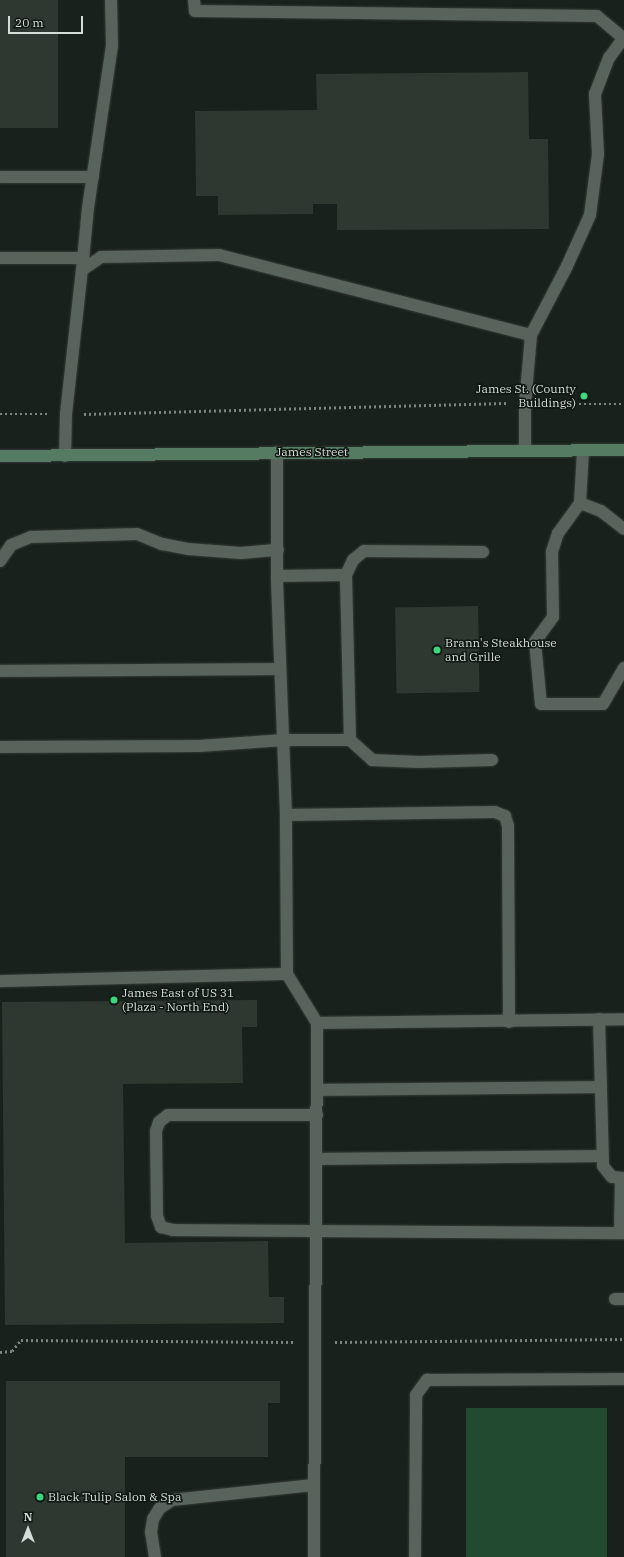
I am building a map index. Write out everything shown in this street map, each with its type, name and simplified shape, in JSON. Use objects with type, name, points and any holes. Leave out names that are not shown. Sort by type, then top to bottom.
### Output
[{"type":"street","name":"James Street","points":[[0,456],[277,452],[624,450]]},
{"type":"lane","points":[[65,456],[66,414],[82,264],[112,46],[111,0]]},
{"type":"lane","points":[[194,0],[194,11],[274,6],[597,16],[623,37],[609,58],[595,94],[598,154],[590,215],[567,266],[531,335],[526,404],[526,451]]},
{"type":"lane","points":[[0,177],[93,177]]},
{"type":"lane","points":[[0,258],[82,264],[101,256],[220,255],[531,335]]},
{"type":"lane","points":[[583,451],[580,504],[558,533],[552,552],[553,617],[535,642],[541,704],[602,704],[624,668]]},
{"type":"lane","points":[[277,452],[277,576],[286,815],[287,974],[316,1023],[317,1230],[313,1485],[314,1557]]},
{"type":"lane","points":[[580,504],[601,511],[624,528]]},
{"type":"lane","points":[[0,561],[12,545],[31,536],[137,534],[162,544],[188,549],[241,553],[278,550]]},
{"type":"lane","points":[[350,740],[346,575],[353,560],[364,551],[483,552]]},
{"type":"lane","points":[[277,576],[346,575]]},
{"type":"lane","points":[[0,671],[280,669]]},
{"type":"lane","points":[[0,747],[199,746],[284,740],[350,740],[372,760],[419,762],[492,760]]},
{"type":"lane","points":[[286,815],[495,812],[505,816],[508,826],[509,1022]]},
{"type":"lane","points":[[0,981],[287,974]]},
{"type":"lane","points":[[317,1115],[168,1115],[159,1122],[156,1131],[157,1216],[161,1227],[173,1230],[622,1233],[622,1178],[612,1177],[607,1173],[602,1156],[599,1019]]},
{"type":"lane","points":[[316,1023],[509,1022],[624,1019]]},
{"type":"lane","points":[[317,1090],[601,1087]]},
{"type":"lane","points":[[317,1159],[602,1156]]},
{"type":"lane","points":[[415,1557],[416,1395],[428,1380],[624,1379]]},
{"type":"lane","points":[[155,1557],[151,1532],[153,1519],[160,1508],[172,1500],[313,1485]]},
{"type":"path","points":[[0,414],[66,414],[526,404],[624,404]]},
{"type":"green space","points":[[466,1408],[607,1408],[607,1557],[466,1557]]},
{"type":"building","points":[[0,0],[58,0],[58,128],[0,128]]},
{"type":"building","points":[[528,72],[529,139],[548,139],[549,229],[337,230],[337,204],[313,204],[313,214],[218,215],[218,196],[196,196],[195,111],[317,110],[316,74]]},
{"type":"building","name":"Brann's Steakhouse and Grille","points":[[478,606],[480,692],[397,693],[395,607]]},
{"type":"building","points":[[257,1000],[257,1027],[242,1027],[243,1083],[123,1084],[125,1243],[268,1241],[269,1297],[284,1297],[284,1323],[5,1325],[2,1002]]},
{"type":"building","points":[[6,1381],[280,1381],[280,1403],[268,1403],[268,1457],[125,1457],[125,1557],[6,1557]]},
{"type":"place","name":"James St. (County Buildings)","points":[[584,396]]},
{"type":"place","name":"Brann's Steakhouse and Grille","points":[[437,650]]},
{"type":"place","name":"James East of US 31 (Plaza - North End)","points":[[114,1000]]},
{"type":"place","name":"Black Tulip Salon & Spa","points":[[40,1497]]}]
